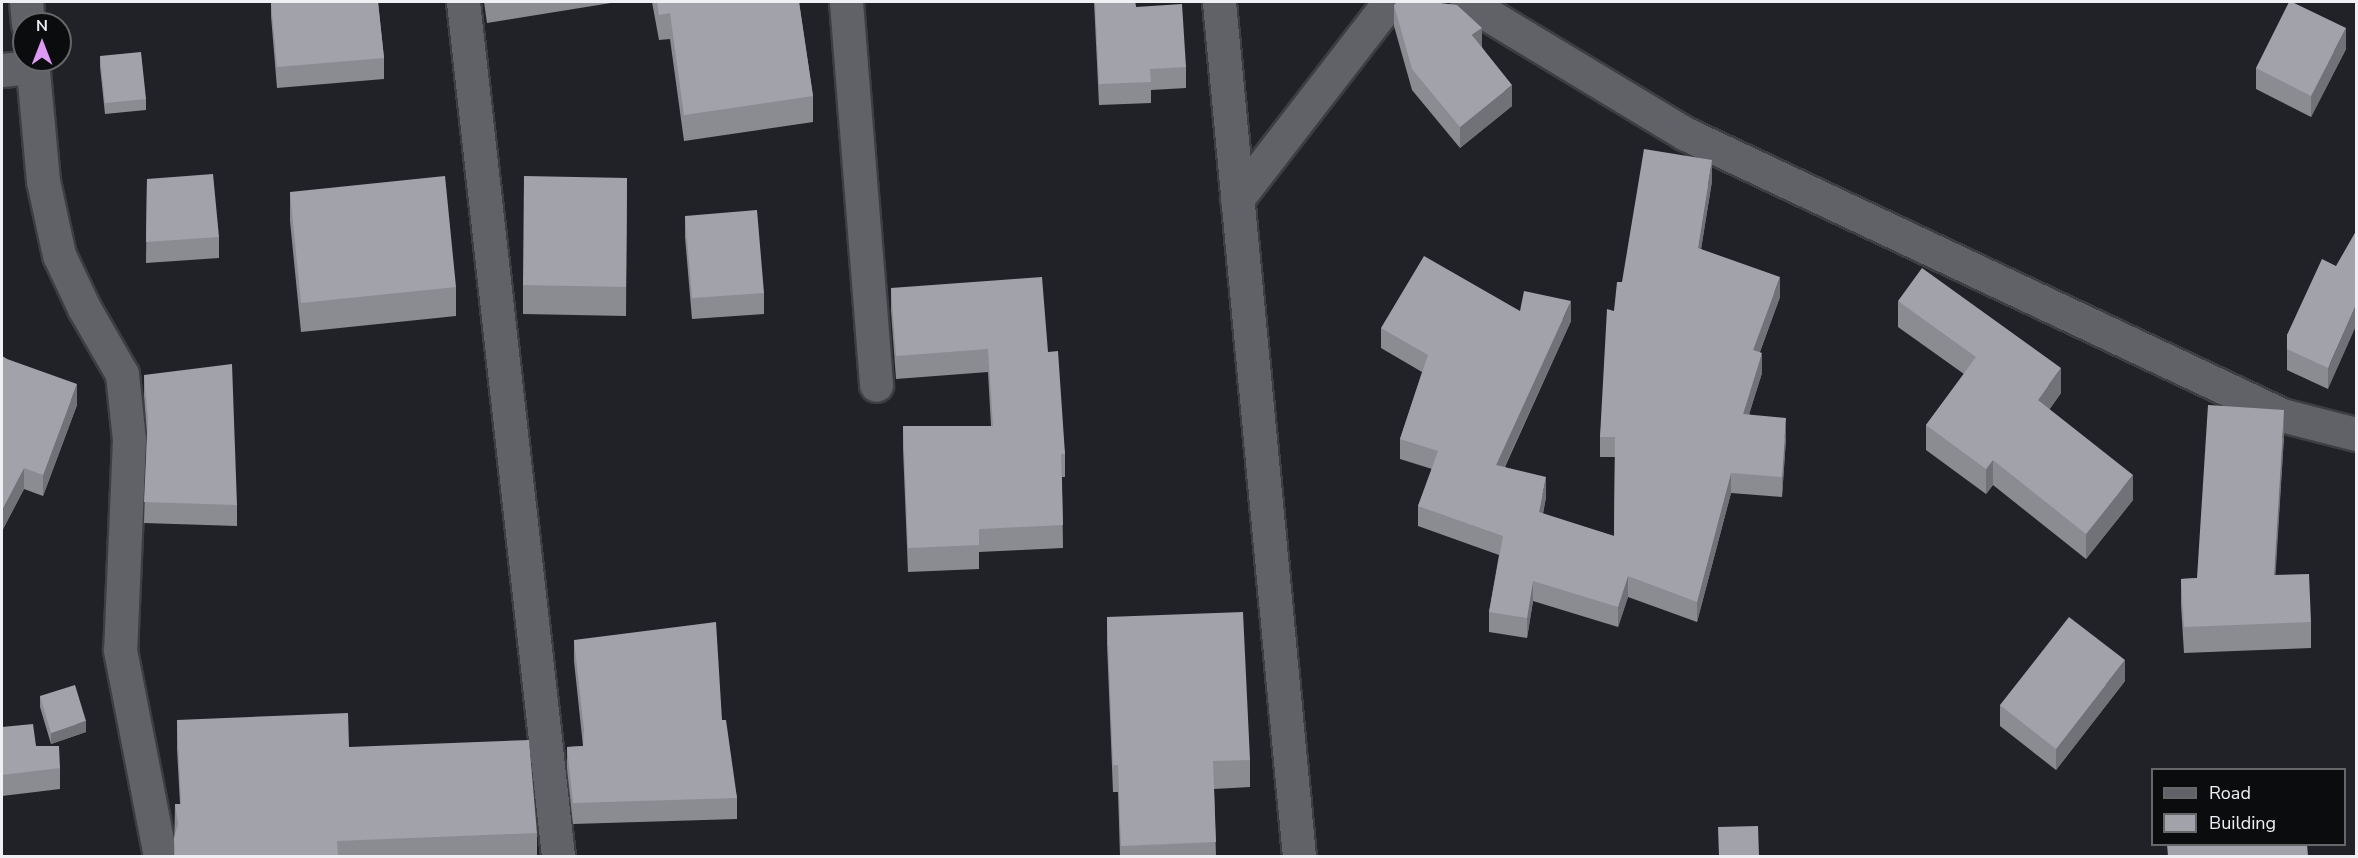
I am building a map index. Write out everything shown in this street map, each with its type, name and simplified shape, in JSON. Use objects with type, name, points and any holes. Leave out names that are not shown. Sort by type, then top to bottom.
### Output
[{"type":"street","points":[[463,2],[558,856]]},
{"type":"street","points":[[846,2],[876,385]]},
{"type":"street","points":[[1219,2],[1299,856]]},
{"type":"street","points":[[1237,200],[1389,2]]},
{"type":"street","points":[[1467,2],[1686,134],[2282,415],[2356,434]]},
{"type":"street","points":[[23,72],[59,255],[84,308],[122,374],[129,439],[120,650],[160,856]]},
{"type":"building","points":[[271,2],[378,2],[384,58],[277,67]]},
{"type":"building","points":[[657,2],[799,2],[813,96],[684,115],[670,13],[659,15]]},
{"type":"building","points":[[1095,2],[1135,2],[1136,7],[1182,4],[1186,67],[1150,69],[1151,82],[1099,84]]},
{"type":"building","points":[[1397,2],[1457,5],[1482,28],[1472,35],[1512,85],[1460,127],[1412,69],[1394,5]]},
{"type":"building","points":[[2289,2],[2346,28],[2311,96],[2256,68]]},
{"type":"building","points":[[141,52],[146,99],[105,103],[100,56]]},
{"type":"building","points":[[1644,149],[1712,160],[1698,248],[1780,277],[1753,350],[1762,353],[1743,414],[1786,418],[1782,477],[1731,473],[1697,602],[1628,576],[1618,607],[1533,581],[1527,618],[1489,612],[1503,536],[1418,506],[1438,451],[1400,439],[1428,355],[1381,328],[1424,256],[1520,311],[1524,291],[1571,301],[1496,465],[1546,477],[1539,512],[1614,536],[1615,437],[1600,437],[1607,309],[1614,311],[1617,282],[1622,282]]},
{"type":"building","points":[[213,174],[219,237],[146,242],[147,179]]},
{"type":"building","points":[[445,176],[456,287],[301,303],[290,192]]},
{"type":"building","points":[[524,176],[627,178],[626,287],[523,285]]},
{"type":"building","points":[[757,210],[764,293],[692,298],[685,216]]},
{"type":"building","points":[[2356,231],[2356,305],[2328,368],[2287,349],[2287,335],[2322,259],[2336,266]]},
{"type":"building","points":[[1922,268],[2061,368],[2038,400],[2133,475],[2086,534],[1993,460],[1986,469],[1926,425],[1976,357],[1898,301]]},
{"type":"building","points":[[1042,277],[1048,352],[1058,351],[1065,454],[1061,454],[1063,525],[979,529],[979,545],[908,548],[903,426],[993,426],[988,349],[896,356],[891,288]]},
{"type":"building","points":[[2,356],[77,384],[43,475],[24,468],[2,510]]},
{"type":"building","points":[[232,364],[237,505],[144,502],[148,419],[144,375]]},
{"type":"building","points":[[2208,405],[2284,410],[2274,575],[2309,574],[2311,622],[2184,627],[2181,579],[2197,578]]},
{"type":"building","points":[[1243,612],[1250,760],[1213,761],[1216,842],[1121,846],[1118,765],[1113,765],[1107,617]]},
{"type":"building","points":[[2069,617],[2125,660],[2056,749],[2000,705]]},
{"type":"building","points":[[716,622],[722,720],[726,720],[737,798],[573,803],[567,747],[583,746],[584,730],[574,640]]},
{"type":"building","points":[[75,685],[86,721],[51,733],[40,696]]},
{"type":"building","points":[[348,713],[349,747],[529,740],[537,833],[337,841],[338,856],[175,856],[174,838],[178,824],[175,804],[181,804],[177,720]]},
{"type":"building","points":[[33,724],[36,746],[59,746],[60,768],[2,775],[2,727]]},
{"type":"building","points":[[1758,826],[1759,856],[1719,856],[1718,827]]},
{"type":"building","points":[[2167,846],[2307,846],[2308,856],[2168,856]]},
{"type":"building","points":[[1886,855],[1886,856],[1802,856]]}]
